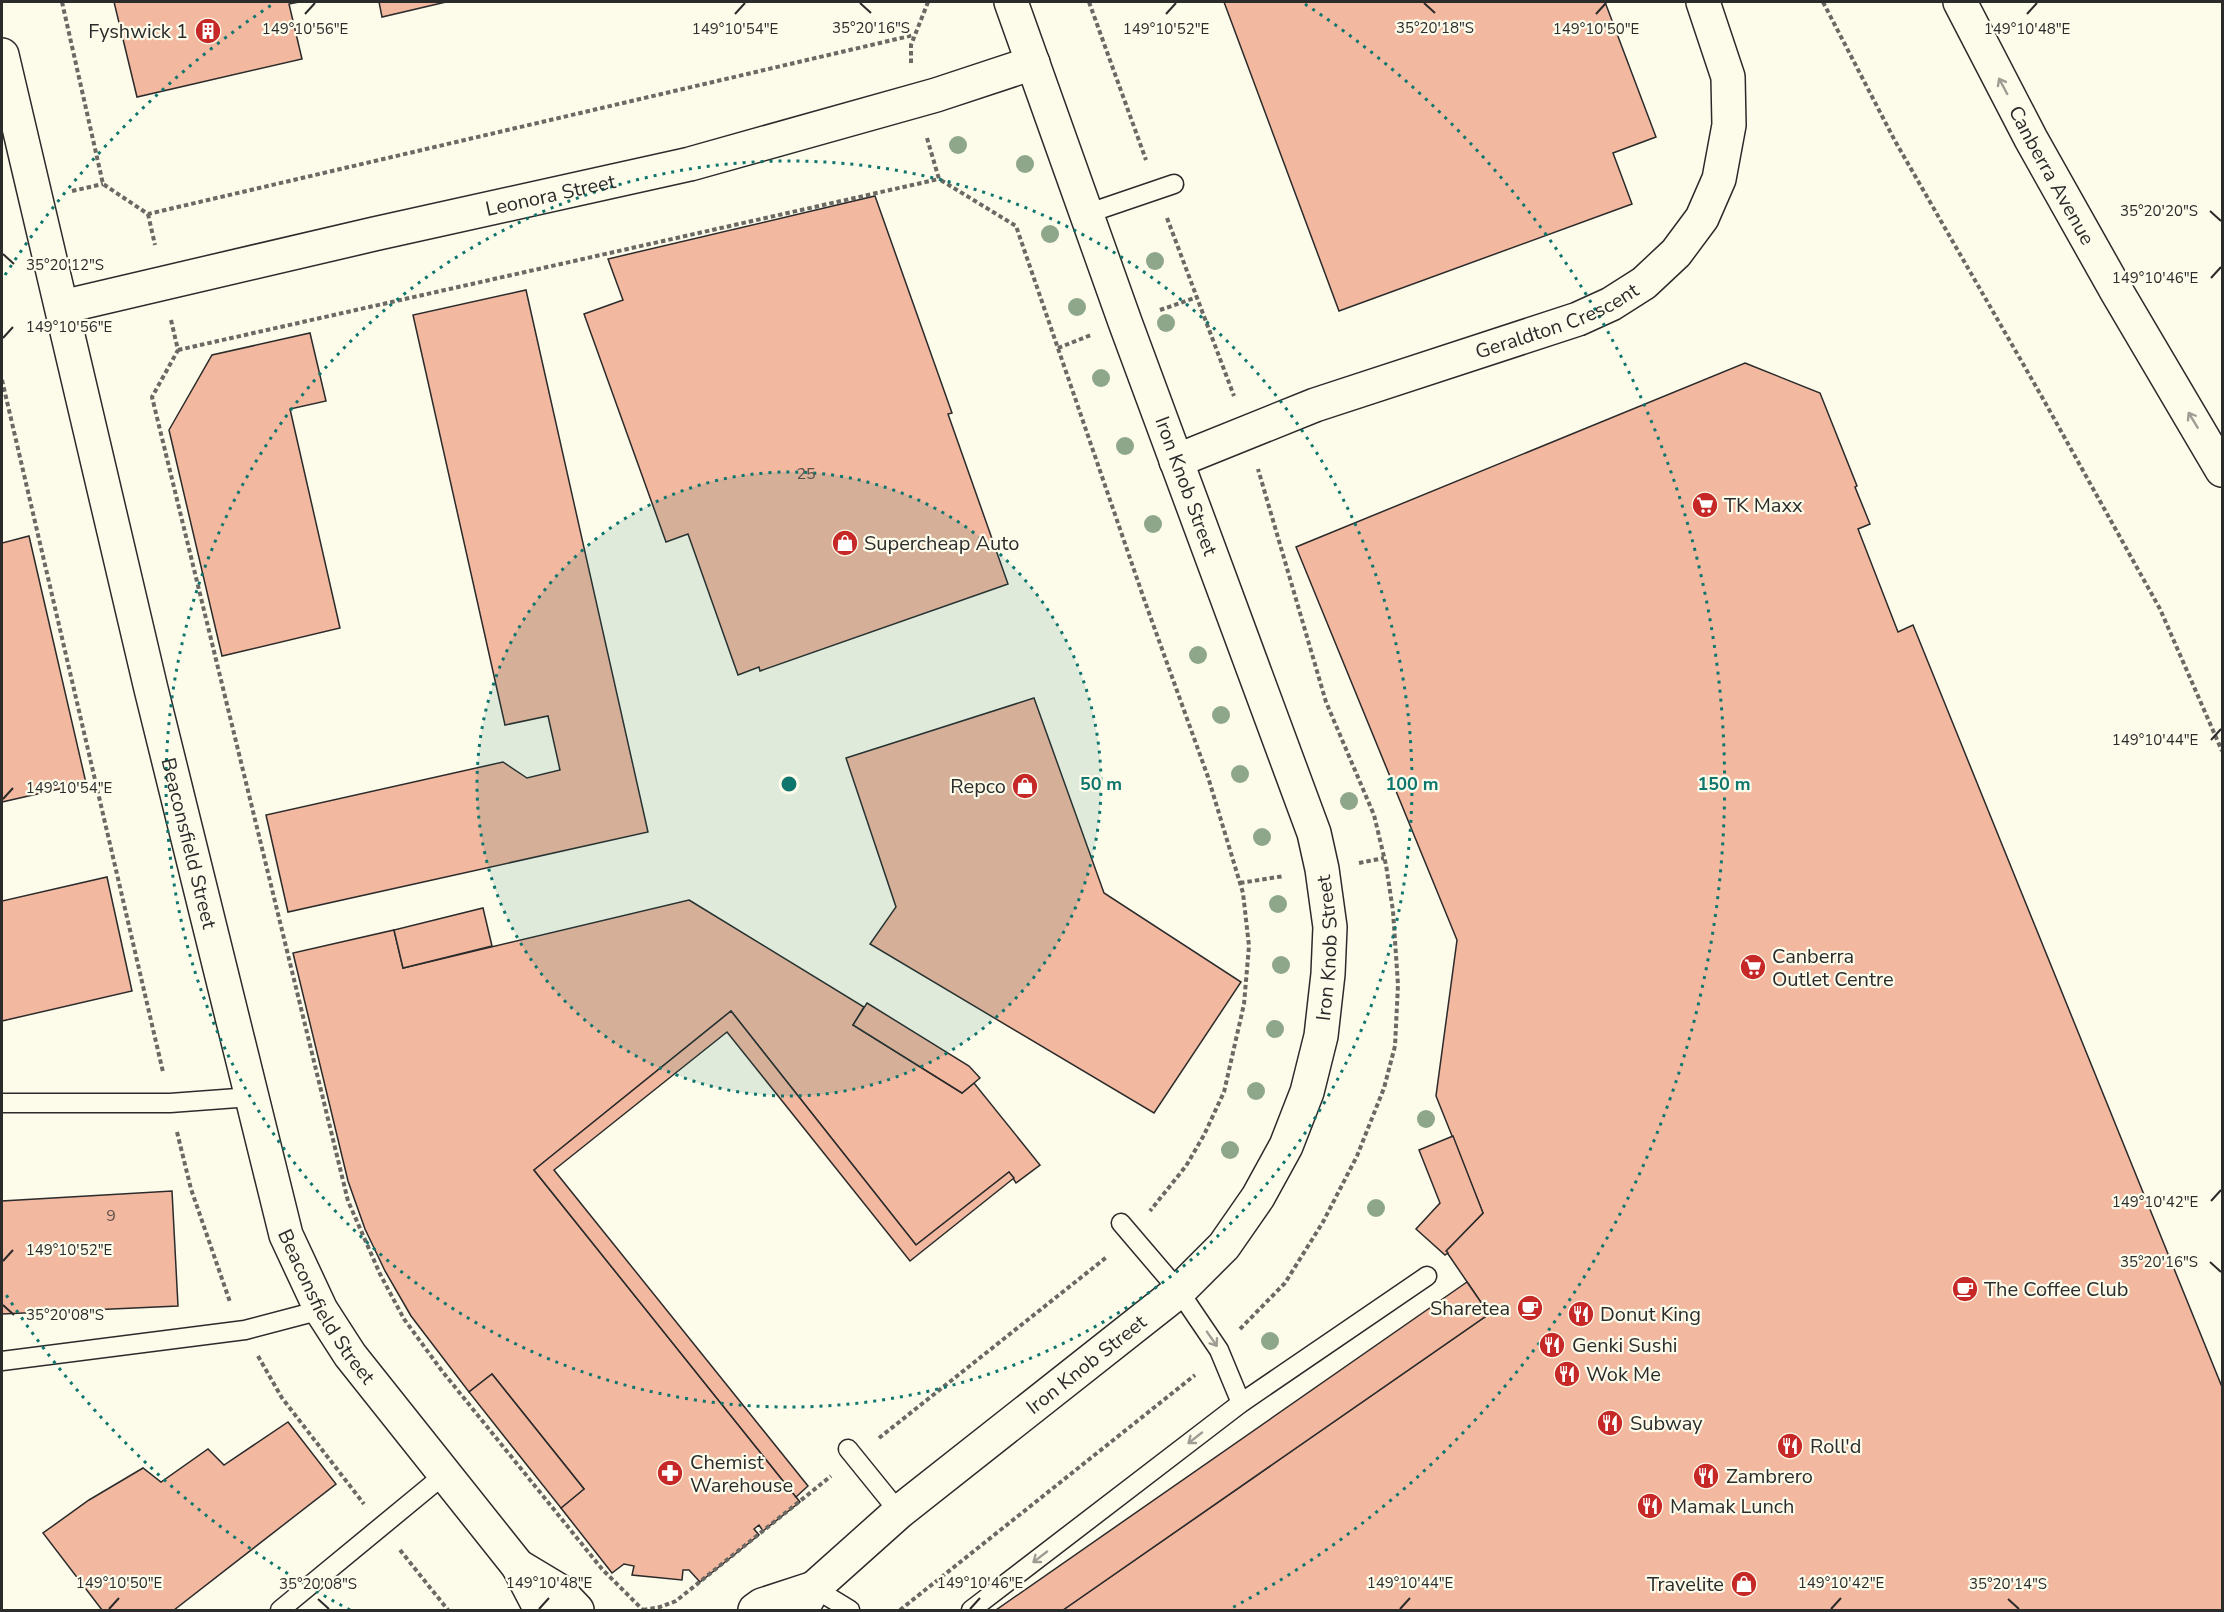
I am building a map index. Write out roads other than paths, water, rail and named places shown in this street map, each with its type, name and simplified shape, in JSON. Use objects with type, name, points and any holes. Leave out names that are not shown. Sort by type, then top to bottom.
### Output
[{"type":"main road","name":"Iron Knob Street","points":[[755,1611],[762,1605],[807,1599],[899,1512],[1179,1291],[1224,1246],[1258,1197],[1286,1146],[1307,1092],[1322,1036],[1329,974],[1330,927],[1322,869],[1314,833],[1176,461],[1011,2]]},
{"type":"main road","name":"Geraldton Crescent","points":[[1176,461],[1315,405],[1578,319],[1611,304],[1644,283],[1676,253],[1702,218],[1719,179],[1729,125],[1728,77],[1703,2]]},
{"type":"main road","name":"Canberra Avenue","points":[[1960,2],[2117,292],[2223,470]]},
{"type":"main road","name":"Beaconsfield Street","points":[[2,55],[151,689],[286,1235],[321,1310],[350,1355],[518,1566],[541,1611]]},
{"type":"main road","name":"Leonora Street","points":[[62,307],[690,164],[916,100],[1033,63]]},
{"type":"main road","name":"Beaconsfield Street","points":[[518,1566],[558,1590],[577,1611]]},
{"type":"lane","points":[[1086,214],[1165,187]]},
{"type":"lane","points":[[2,1103],[170,1102],[251,1096]]},
{"type":"lane","points":[[1126,1229],[1179,1291],[1219,1350],[1241,1403]]},
{"type":"lane","points":[[971,1611],[1241,1403],[1427,1276]]},
{"type":"lane","points":[[2,1360],[245,1330],[321,1310]]},
{"type":"lane","points":[[851,1453],[899,1512]]},
{"type":"lane","points":[[280,1611],[445,1474]]},
{"type":"lane","points":[[807,1599],[850,1611]]},
{"type":"place","name":"Fyshwick 1","points":[[208,31]]},
{"type":"place","name":"TK Maxx","points":[[1705,505]]},
{"type":"place","name":"Supercheap Auto","points":[[845,543]]},
{"type":"place","name":"Repco","points":[[1025,786]]},
{"type":"place","name":"Canberra Outlet Centre","points":[[1753,967]]},
{"type":"place","name":"The Coffee Club","points":[[1965,1289]]},
{"type":"place","name":"Sharetea","points":[[1530,1308]]},
{"type":"place","name":"Donut King","points":[[1581,1314]]},
{"type":"place","name":"Genki Sushi","points":[[1552,1345]]},
{"type":"place","name":"Wok Me","points":[[1567,1374]]},
{"type":"place","name":"Subway","points":[[1610,1423]]},
{"type":"place","name":"Roll'd","points":[[1790,1446]]},
{"type":"place","name":"Chemist Warehouse","points":[[670,1473]]},
{"type":"place","name":"Zambrero","points":[[1706,1476]]},
{"type":"place","name":"Mamak Lunch","points":[[1650,1506]]},
{"type":"place","name":"Travelite","points":[[1744,1584]]}]
